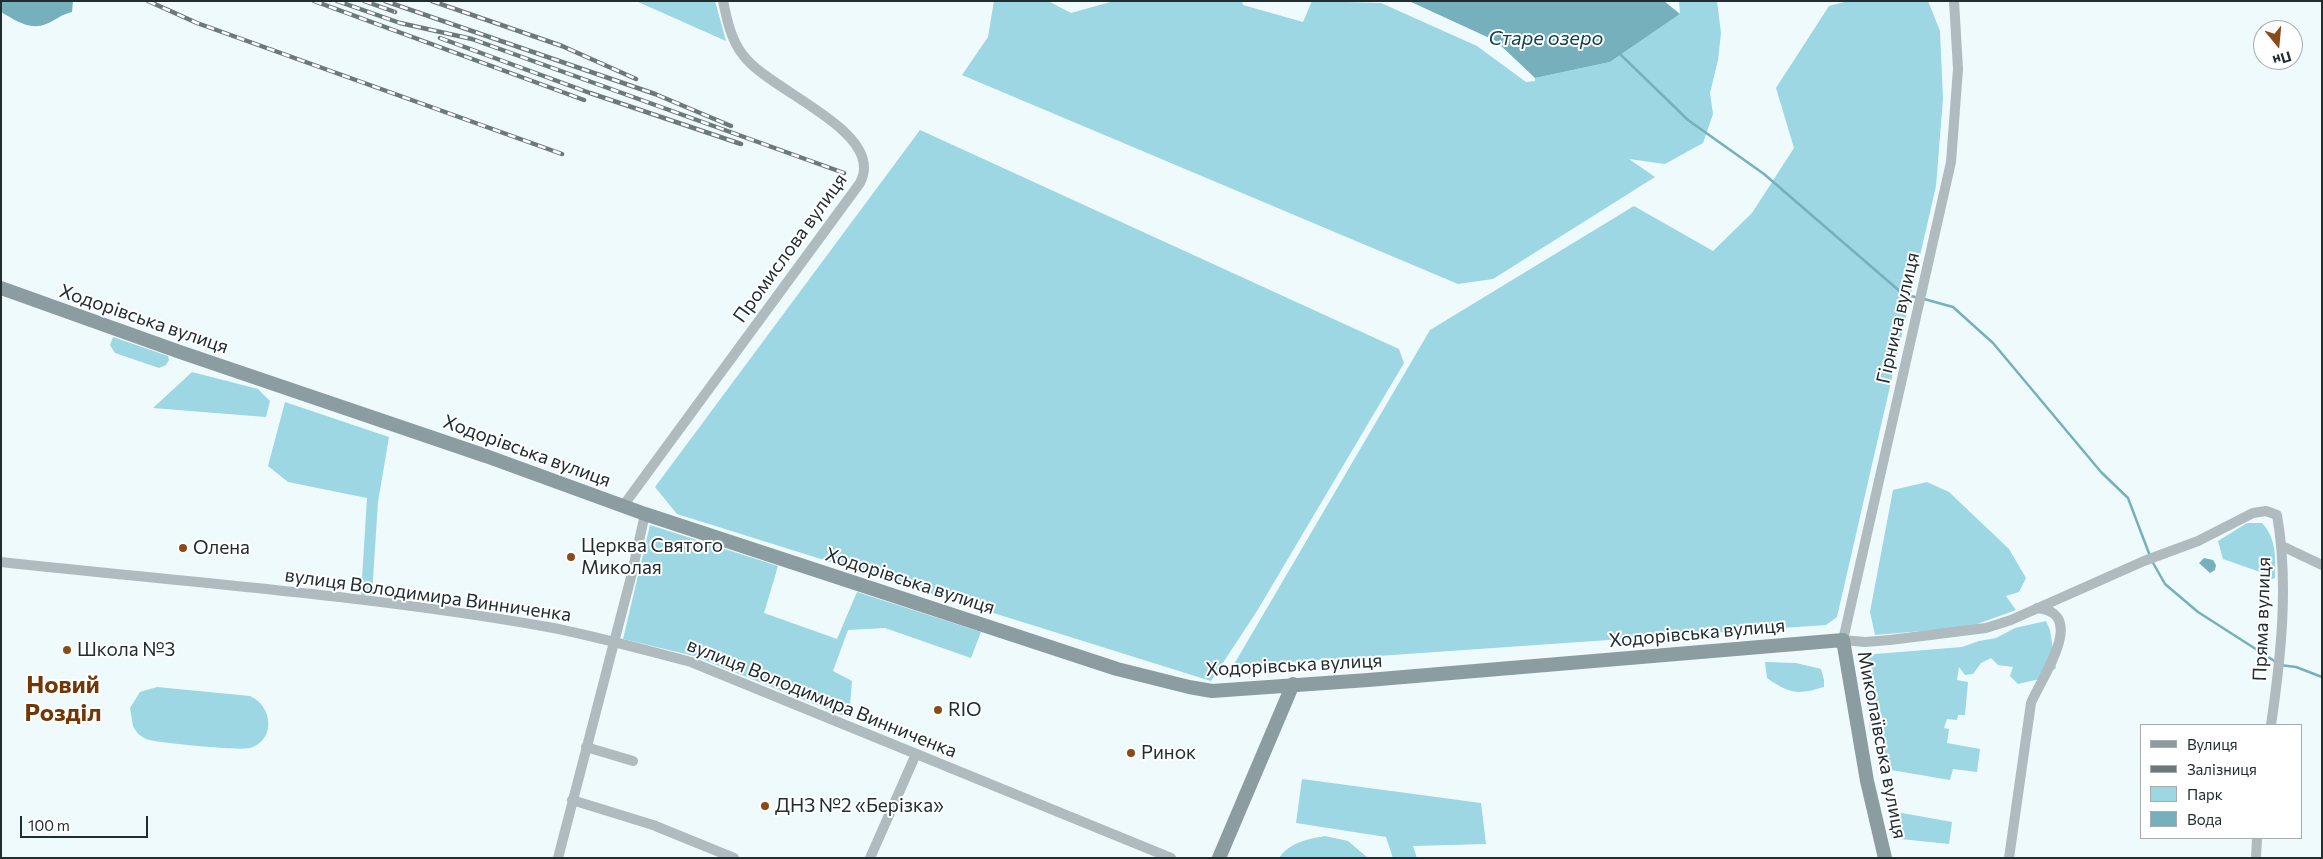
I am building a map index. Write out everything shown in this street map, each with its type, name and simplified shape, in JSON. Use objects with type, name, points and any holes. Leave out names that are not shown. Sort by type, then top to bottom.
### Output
[{"type":"main road","name":"Ходорівська вулиця","points":[[1,288],[189,355],[486,456],[645,514],[1118,669],[1189,688],[1212,691],[1368,680],[1843,640]]},
{"type":"main road","name":"Миколаївська вулиця","points":[[1843,640],[1868,781],[1885,858]]},
{"type":"main road","points":[[1219,858],[1293,684]]},
{"type":"street","name":"Промислова вулиця","points":[[623,506],[860,183],[864,168],[862,156],[856,146],[830,119],[770,79],[743,56],[728,26],[723,1]]},
{"type":"street","name":"Гірнича вулиця","points":[[1843,640],[1951,162],[1958,69],[1954,1]]},
{"type":"street","name":"Пряма вулиця","points":[[2036,608],[2144,561],[2198,541],[2253,513],[2266,511],[2277,515],[2282,546],[2281,618],[2278,673],[2272,724]]},
{"type":"street","points":[[558,858],[645,514]]},
{"type":"street","points":[[2282,546],[2322,565]]},
{"type":"street","name":"вулиця Володимира Винниченка","points":[[1,562],[429,609],[550,628],[614,642],[691,662],[1170,858]]},
{"type":"street","points":[[1843,640],[1865,642],[1957,633],[1986,628],[2011,620],[2036,608],[2049,609],[2058,617],[2061,630],[2060,646],[2038,685],[2031,703],[2010,858]]},
{"type":"street","points":[[586,747],[633,761]]},
{"type":"street","points":[[870,858],[916,754]]},
{"type":"street","points":[[572,800],[653,825],[734,858]]},
{"type":"street","points":[[2256,858],[2257,839]]},
{"type":"green space","points":[[636,1],[715,1],[726,41]]},
{"type":"green space","points":[[994,1],[1048,1],[1071,13],[1114,1],[1242,1],[1243,5],[1303,22],[1312,1],[1381,3],[1477,46],[1526,82],[1535,81],[1535,78],[1610,62],[1680,14],[1679,1],[1717,1],[1721,33],[1718,60],[1710,93],[1713,114],[1703,143],[1665,164],[1629,159],[1655,177],[1493,279],[1458,284],[962,75],[988,37]]},
{"type":"green space","points":[[1848,1],[1928,1],[1940,31],[1943,99],[1936,186],[1837,617],[1826,625],[1233,666],[1430,330],[1634,206],[1713,251],[1752,213],[1794,148],[1776,88],[1829,6]]},
{"type":"green space","points":[[920,130],[1399,349],[1404,363],[1257,611],[1211,681],[677,514],[655,487]]},
{"type":"green space","points":[[113,337],[168,356],[169,360],[166,365],[159,368],[115,353],[110,345]]},
{"type":"green space","points":[[192,372],[258,389],[270,401],[266,417],[153,408]]},
{"type":"green space","points":[[285,402],[389,437],[378,502],[372,595],[361,595],[367,498],[288,482],[268,466]]},
{"type":"green space","points":[[1927,482],[1949,492],[2009,549],[2026,578],[2019,592],[2006,596],[2016,610],[1969,627],[1875,635],[1870,612],[1893,490]]},
{"type":"green space","points":[[2247,523],[2262,523],[2267,529],[2273,542],[2275,578],[2267,581],[2263,573],[2223,559],[2218,541]]},
{"type":"green space","points":[[650,525],[778,566],[764,613],[837,639],[857,592],[981,632],[971,658],[885,628],[848,630],[833,671],[852,681],[849,718],[694,656],[623,639]]},
{"type":"green space","points":[[2046,621],[2050,630],[2056,668],[2040,679],[2018,684],[2010,676],[2013,667],[1998,665],[1991,658],[1981,663],[1973,674],[1965,675],[1959,667],[1957,680],[1968,682],[1965,715],[1958,715],[1957,720],[1947,719],[1944,728],[1949,729],[1947,743],[1980,749],[1977,772],[1953,769],[1950,780],[1885,769],[1884,734],[1870,731],[1863,655],[1962,647],[1996,638],[2015,628]]},
{"type":"green space","points":[[1765,662],[1796,663],[1821,669],[1824,687],[1800,692],[1788,690],[1767,678]]},
{"type":"green space","points":[[157,687],[250,696],[258,701],[267,715],[267,731],[264,738],[258,744],[243,749],[166,743],[146,739],[135,730],[130,708],[140,692]]},
{"type":"green space","points":[[1302,779],[1481,803],[1486,844],[1413,846],[1417,858],[1393,858],[1386,837],[1296,823]]},
{"type":"green space","points":[[1891,811],[1952,822],[1949,844],[1891,838]]},
{"type":"green space","points":[[1325,836],[1348,841],[1368,858],[1279,858],[1288,848],[1294,845]]},
{"type":"water","points":[[1,1],[73,1],[72,12],[46,24],[34,26],[23,24],[1,12]]},
{"type":"water","name":"Старе озеро","points":[[1409,1],[1664,1],[1680,14],[1610,62],[1535,78],[1496,41]]},
{"type":"water","points":[[2204,558],[2213,560],[2216,565],[2215,570],[2210,573],[2199,563]]},
{"type":"waterway","points":[[1621,55],[1688,120],[1764,174],[1903,294],[1919,298]]},
{"type":"waterway","points":[[1924,299],[1953,307],[1993,343],[2101,472],[2128,498],[2150,556]]},
{"type":"waterway","points":[[2152,561],[2165,584],[2198,612],[2276,662]]},
{"type":"waterway","points":[[2280,665],[2296,667],[2322,677]]},
{"type":"railway","points":[[148,1],[197,23],[562,154]]},
{"type":"railway","points":[[314,1],[584,100]]},
{"type":"railway","points":[[337,1],[400,23],[472,39],[844,173]]},
{"type":"railway","points":[[364,1],[395,12]]},
{"type":"railway","points":[[385,1],[655,94],[731,126]]},
{"type":"railway","points":[[432,1],[562,46],[636,79]]},
{"type":"railway","points":[[440,38],[590,93],[741,144]]},
{"type":"place","name":"Олена","points":[[183,548]]},
{"type":"place","name":"Церква Святого Миколая","points":[[571,557]]},
{"type":"place","name":"Школа №3","points":[[67,650]]},
{"type":"place","name":"RIO","points":[[938,710]]},
{"type":"place","name":"Ринок","points":[[1131,753]]},
{"type":"place","name":"ДНЗ №2 «Берізка»","points":[[765,806]]},
{"type":"district","name":"Новий Розділ","points":[[63,699]]}]
